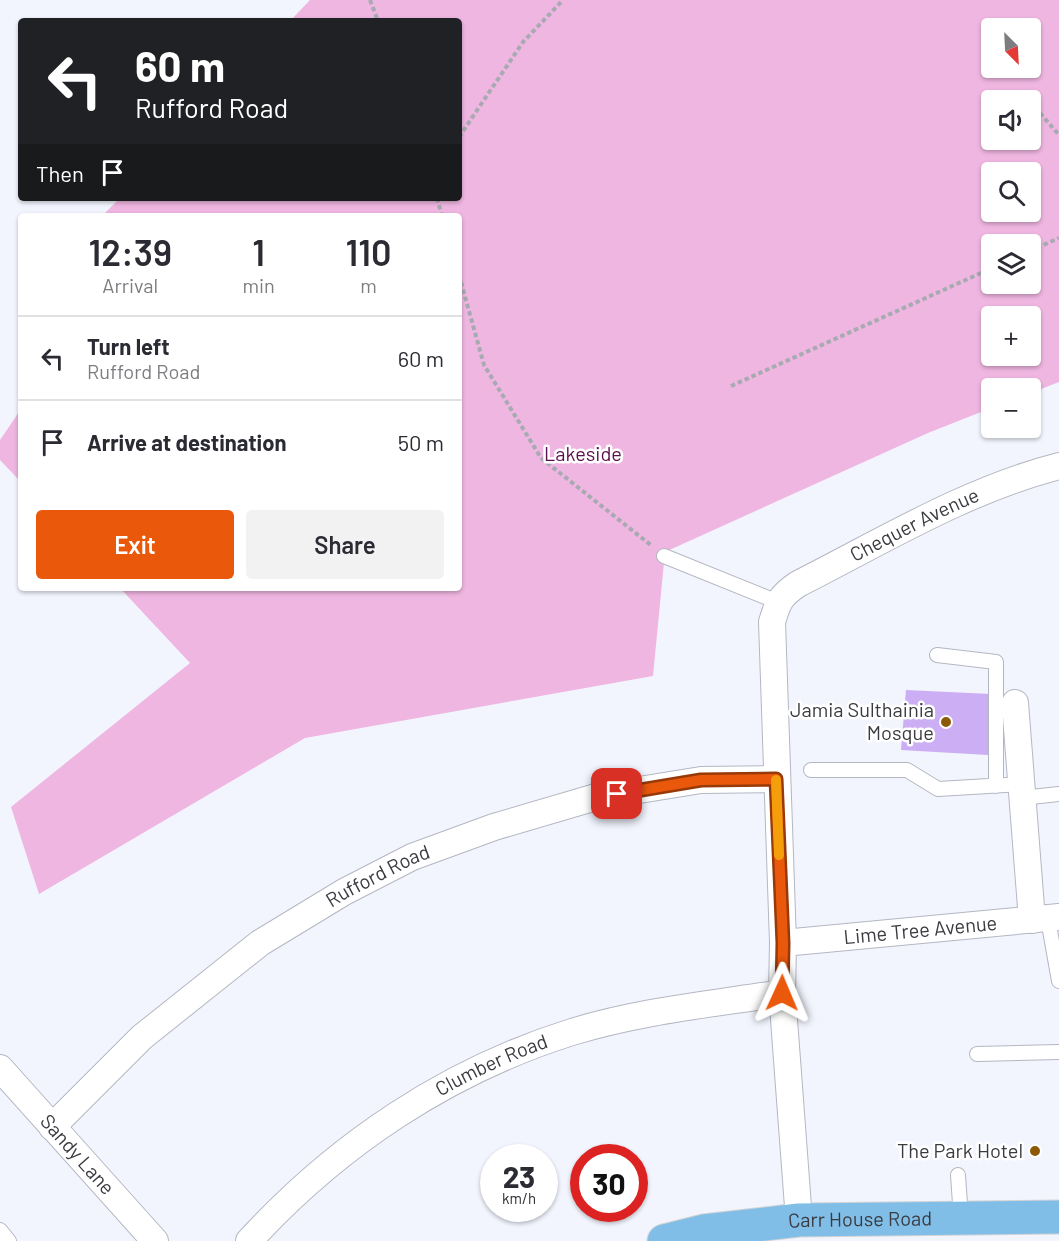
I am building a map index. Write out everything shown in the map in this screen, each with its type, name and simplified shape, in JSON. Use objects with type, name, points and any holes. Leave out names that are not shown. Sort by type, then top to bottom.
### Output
[{"type":"highway","name":"Carr House Road","points":[[664,1241],[704,1230],[799,1220],[1059,1216]]},
{"type":"street","name":"Chequer Avenue","points":[[778,602],[784,593],[798,584],[976,493],[1012,479],[1059,466]]},
{"type":"street","points":[[778,602],[772,622],[783,943],[782,993],[799,1220]]},
{"type":"street","points":[[1015,703],[1022,791],[1046,919]]},
{"type":"street","name":"Rufford Road","points":[[52,1127],[142,1037],[260,943],[344,892],[412,857],[494,826],[596,797],[701,780],[776,779]]},
{"type":"street","name":"Lime Tree Avenue","points":[[783,943],[1046,919]]},
{"type":"street","name":"Clumber Road","points":[[249,1241],[274,1213],[313,1177],[379,1127],[444,1085],[514,1052],[574,1032],[654,1012],[782,993]]},
{"type":"street","name":"Sandy Lane","points":[[0,1068],[155,1241]]},
{"type":"lane","points":[[664,556],[778,602]]},
{"type":"lane","points":[[937,655],[996,662],[996,786]]},
{"type":"lane","points":[[811,770],[907,770],[938,789],[996,786],[1059,794]]},
{"type":"lane","points":[[1046,919],[1059,981]]},
{"type":"lane","points":[[978,1054],[1059,1052]]},
{"type":"lane","points":[[958,1175],[961,1218]]},
{"type":"lane","points":[[0,1230],[9,1241]]},
{"type":"path","points":[[370,0],[377,18]]},
{"type":"path","points":[[462,133],[523,42],[563,0]]},
{"type":"path","points":[[1041,114],[1059,135]]},
{"type":"path","points":[[1041,246],[1059,238]]},
{"type":"path","points":[[731,386],[981,273]]},
{"type":"path","points":[[462,286],[484,365],[541,458],[664,556]]},
{"type":"green space","name":"Lakeside","points":[[310,0],[1059,0],[1059,382],[1041,389],[1041,378],[981,378],[981,412],[928,433],[665,552],[653,676],[305,738],[39,894],[11,807],[190,663],[123,591],[462,591],[462,213],[105,213],[117,201],[462,201],[462,18],[293,18]]},
{"type":"green space","points":[[18,413],[18,479],[0,460],[0,440]]},
{"type":"building","name":"Jamia Sulthainia Mosque","points":[[906,690],[991,694],[988,755],[901,750]]},
{"type":"slow traffic","points":[[776,780],[779,855]]},
{"type":"place","name":"Jamia Sulthainia Mosque","points":[[946,722]]},
{"type":"place","name":"The Park Hotel","points":[[1035,1151]]},
{"type":"route","points":[[617,794],[701,780],[776,779],[783,943],[782,993]]}]
